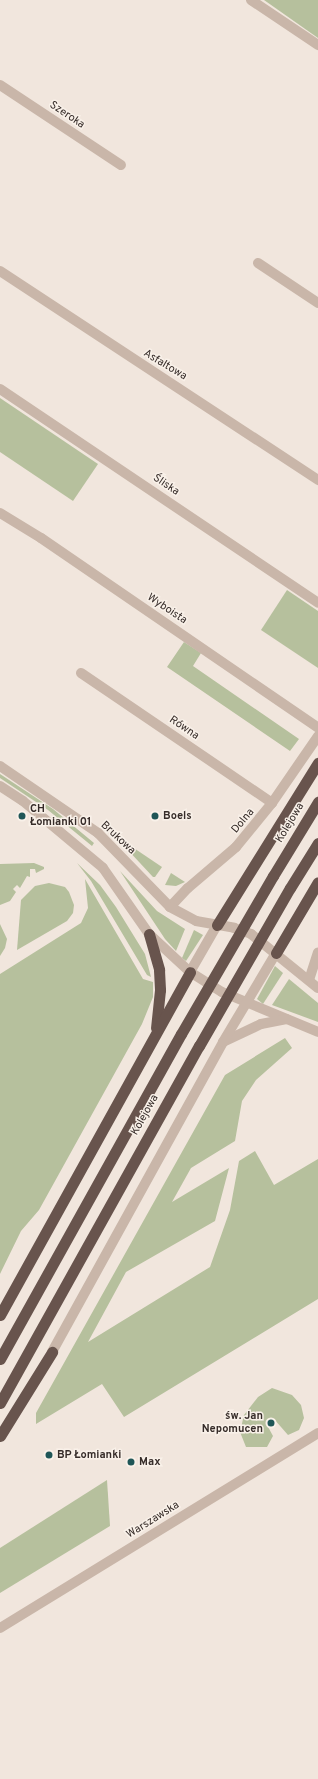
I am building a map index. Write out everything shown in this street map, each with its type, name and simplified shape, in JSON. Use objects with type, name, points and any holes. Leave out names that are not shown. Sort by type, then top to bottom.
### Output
[{"type":"highway","points":[[217,925],[318,763]]},
{"type":"highway","name":"Kolejowa","points":[[0,1359],[181,1034],[318,802]]},
{"type":"highway","name":"Kolejowa","points":[[0,1403],[199,1046],[318,842]]},
{"type":"highway","points":[[276,953],[318,882]]},
{"type":"highway","points":[[149,934],[159,970],[160,990],[155,1034]]},
{"type":"highway","points":[[0,1315],[190,972]]},
{"type":"highway","points":[[0,1436],[52,1352]]},
{"type":"street","points":[[251,0],[318,45]]},
{"type":"street","name":"Szeroka","points":[[0,85],[121,165]]},
{"type":"street","points":[[258,263],[318,303]]},
{"type":"street","name":"Asfaltowa","points":[[0,271],[318,480]]},
{"type":"street","name":"Śliska","points":[[0,389],[318,603]]},
{"type":"street","name":"Wyboista","points":[[0,513],[41,538],[318,728]]},
{"type":"street","name":"Równa","points":[[81,673],[272,803]]},
{"type":"street","name":"Dolna","points":[[170,908],[188,888],[236,847],[272,803],[318,736]]},
{"type":"street","name":"Brukowa","points":[[0,766],[98,833],[170,908],[196,921],[248,933],[276,953]]},
{"type":"street","points":[[0,786],[23,801],[103,868],[149,934],[190,972],[222,992],[318,1032]]},
{"type":"street","points":[[190,972],[217,925]]},
{"type":"street","points":[[309,980],[318,952]]},
{"type":"street","points":[[52,1352],[223,1042],[276,953],[318,988]]},
{"type":"street","points":[[223,1042],[261,1024],[287,1019]]},
{"type":"street","name":"Warszawska","points":[[0,1628],[318,1433]]},
{"type":"green space","points":[[264,0],[318,0],[318,38]]},
{"type":"green space","points":[[0,398],[98,464],[73,501],[0,452]]},
{"type":"green space","points":[[287,590],[318,611],[318,668],[261,630]]},
{"type":"green space","points":[[184,642],[201,653],[193,666],[299,739],[290,751],[167,667]]},
{"type":"green space","points":[[0,774],[53,809],[94,843],[92,846],[48,810],[0,778]]},
{"type":"green space","points":[[113,834],[162,867],[155,877],[153,877]]},
{"type":"green space","points":[[34,863],[44,867],[44,869],[36,873],[35,869],[30,869],[30,877],[27,876],[20,888],[17,885],[13,889],[16,892],[10,901],[0,905],[0,864]]},
{"type":"green space","points":[[77,863],[100,885],[116,907],[145,954],[151,977],[147,975],[91,881]]},
{"type":"green space","points":[[120,871],[157,911],[185,929],[176,951],[165,939]]},
{"type":"green space","points":[[171,873],[185,882],[176,886],[165,885]]},
{"type":"green space","points":[[85,879],[143,979],[153,982],[153,997],[142,1024],[39,1210],[21,1231],[0,1274],[0,974],[81,923],[88,908]]},
{"type":"green space","points":[[49,883],[65,887],[69,892],[74,905],[73,913],[67,921],[17,950],[21,900],[35,886]]},
{"type":"green space","points":[[0,924],[7,939],[5,948],[0,956]]},
{"type":"green space","points":[[194,930],[203,935],[186,961],[182,958]]},
{"type":"green space","points":[[275,966],[283,973],[263,1004],[257,999]]},
{"type":"green space","points":[[289,979],[318,1003],[318,1022],[272,1005]]},
{"type":"green space","points":[[285,1038],[292,1048],[256,1080],[242,1101],[235,1141],[191,1168],[172,1202],[229,1168],[215,1221],[126,1272],[88,1342],[210,1267],[230,1210],[239,1161],[255,1151],[274,1185],[318,1159],[318,1299],[124,1417],[102,1384],[36,1424],[36,1413],[225,1075]]},
{"type":"green space","points":[[272,1388],[292,1395],[301,1405],[304,1418],[299,1430],[288,1435],[274,1419],[270,1419],[267,1425],[273,1436],[267,1447],[246,1447],[240,1432],[244,1415],[258,1397]]},
{"type":"green space","points":[[107,1480],[110,1526],[0,1593],[0,1548]]},
{"type":"place","name":"CH Łomianki 01","points":[[22,816]]},
{"type":"place","name":"Boels","points":[[155,816]]},
{"type":"place","name":"św. Jan Nepomucen","points":[[271,1423]]},
{"type":"place","name":"BP Łomianki","points":[[49,1455]]},
{"type":"place","name":"Max","points":[[131,1462]]}]
